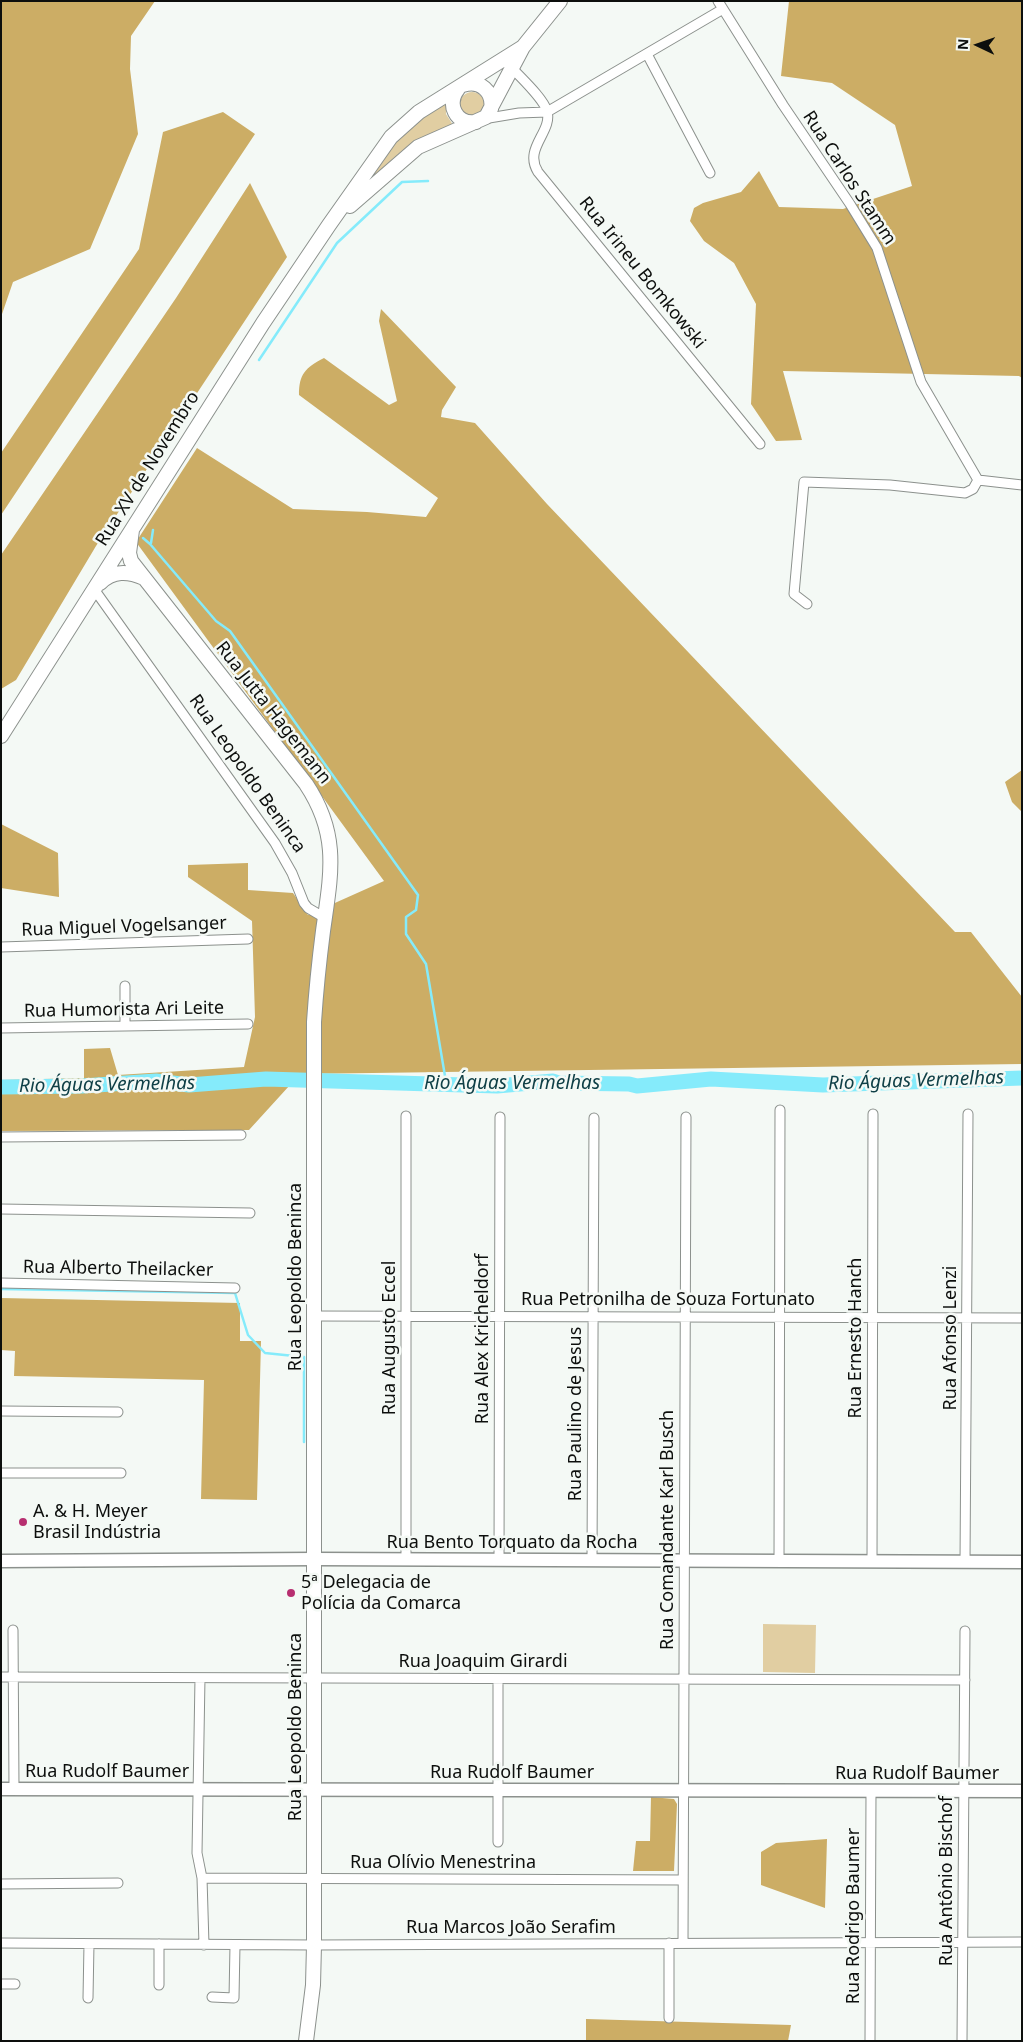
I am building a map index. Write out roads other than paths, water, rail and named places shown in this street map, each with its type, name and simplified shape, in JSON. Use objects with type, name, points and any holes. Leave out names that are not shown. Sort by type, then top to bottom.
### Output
[{"type":"main road","name":"Rua XV de Novembro","points":[[329,225],[418,147],[483,117],[523,47],[558,2]]},
{"type":"main road","name":"Rua XV de Novembro","points":[[1,736],[258,330],[391,137],[419,112],[523,47]]},
{"type":"main road","points":[[474,84],[486,89],[491,100],[483,117],[464,121],[454,113],[452,100],[460,87],[474,84]]},
{"type":"main road","name":"Rua Jutta Hagemann","points":[[132,530],[129,554],[131,561],[315,798],[325,822],[330,846],[331,874],[325,918]]},
{"type":"main road","points":[[94,589],[103,580],[118,573],[133,573],[144,578]]},
{"type":"main road","name":"Rua Leopoldo Beninca","points":[[306,2041],[313,1985],[314,1945],[315,996],[325,918]]},
{"type":"street","points":[[483,117],[547,112],[646,54],[721,5]]},
{"type":"street","name":"Rua Carlos Stamm","points":[[721,5],[782,105],[850,204],[877,248],[921,382],[978,480]]},
{"type":"street","points":[[646,54],[710,173]]},
{"type":"street","points":[[512,68],[541,102],[547,112]]},
{"type":"street","name":"Rua Irineu Bomkowski","points":[[547,112],[546,124],[534,155],[534,164],[538,172],[760,444]]},
{"type":"street","points":[[807,604],[794,594],[804,482],[880,484],[965,493],[973,489],[978,480],[1022,485]]},
{"type":"street","name":"Rua Leopoldo Beninca","points":[[94,589],[275,843],[292,873],[304,903],[308,908],[325,918]]},
{"type":"street","name":"Rua Miguel Vogelsanger","points":[[1,947],[248,939]]},
{"type":"street","points":[[125,986],[125,1026]]},
{"type":"street","name":"Rua Humorista Ari Leite","points":[[1,1028],[248,1024]]},
{"type":"street","points":[[779,1561],[780,1110]]},
{"type":"street","name":"Rua Ernesto Hanch","points":[[872,1562],[873,1114]]},
{"type":"street","name":"Rua Afonso Lenzi","points":[[965,1562],[968,1114]]},
{"type":"street","name":"Rua Augusto Eccel","points":[[406,1116],[406,1560]]},
{"type":"street","name":"Rua Alex Kricheldorf","points":[[499,1560],[500,1117]]},
{"type":"street","name":"Rua Comandante Karl Busch","points":[[683,1943],[686,1117]]},
{"type":"street","name":"Rua Paulino de Jesus","points":[[592,1560],[594,1118]]},
{"type":"street","points":[[1,1137],[241,1135]]},
{"type":"street","points":[[1,1209],[250,1214]]},
{"type":"street","name":"Rua Alberto Theilacker","points":[[1,1283],[235,1288]]},
{"type":"street","name":"Rua Petronilha de Souza Fortunato","points":[[314,1316],[1022,1318]]},
{"type":"street","points":[[1,1411],[118,1412]]},
{"type":"street","points":[[1,1473],[122,1473]]},
{"type":"street","name":"Rua Bento Torquato da Rocha","points":[[1,1561],[315,1559],[1022,1562]]},
{"type":"street","points":[[8,1790],[13,1630]]},
{"type":"street","name":"Rua Antônio Bischof","points":[[962,2041],[965,1631]]},
{"type":"street","name":"Rua Joaquim Girardi","points":[[1,1677],[965,1680]]},
{"type":"street","points":[[200,1678],[197,1853],[202,1878],[204,1945]]},
{"type":"street","points":[[498,1679],[498,1842]]},
{"type":"street","name":"Rua Rudolf Baumer","points":[[8,1790],[1022,1792]]},
{"type":"street","name":"Rua Rodrigo Baumer","points":[[870,2041],[871,1791]]},
{"type":"street","name":"Rua Olívio Menestrina","points":[[202,1878],[683,1880]]},
{"type":"street","points":[[1,1884],[118,1883]]},
{"type":"street","name":"Rua Marcos João Serafim","points":[[1,1943],[314,1945],[1022,1942]]},
{"type":"street","points":[[669,1943],[669,2018]]},
{"type":"street","points":[[88,1998],[89,1944]]},
{"type":"street","points":[[158,1985],[159,1944]]},
{"type":"street","points":[[212,1997],[234,1998],[235,1945]]},
{"type":"street","points":[[1,1984],[15,1984]]},
{"type":"waterway","points":[[259,360],[337,243],[402,182],[428,181]]},
{"type":"waterway","points":[[151,543],[153,530]]},
{"type":"waterway","points":[[143,538],[216,621],[230,631],[418,895],[416,910],[406,917],[406,934],[426,964],[445,1076],[450,1084]]},
{"type":"waterway","name":"Rio Águas Vermelhas","points":[[1,1087],[82,1086],[156,1081],[189,1085],[266,1079],[497,1086],[553,1081],[559,1083],[629,1084],[637,1086],[711,1079],[823,1085],[1022,1078]]},
{"type":"waterway","points":[[1,1289],[235,1293],[248,1335],[265,1353],[304,1357],[304,1442]]},
{"type":"place","name":"A. & H. Meyer Brasil Indústria","points":[[23,1522]]},
{"type":"place","name":"5ª Delegacia de Polícia da Comarca","points":[[291,1593]]}]
